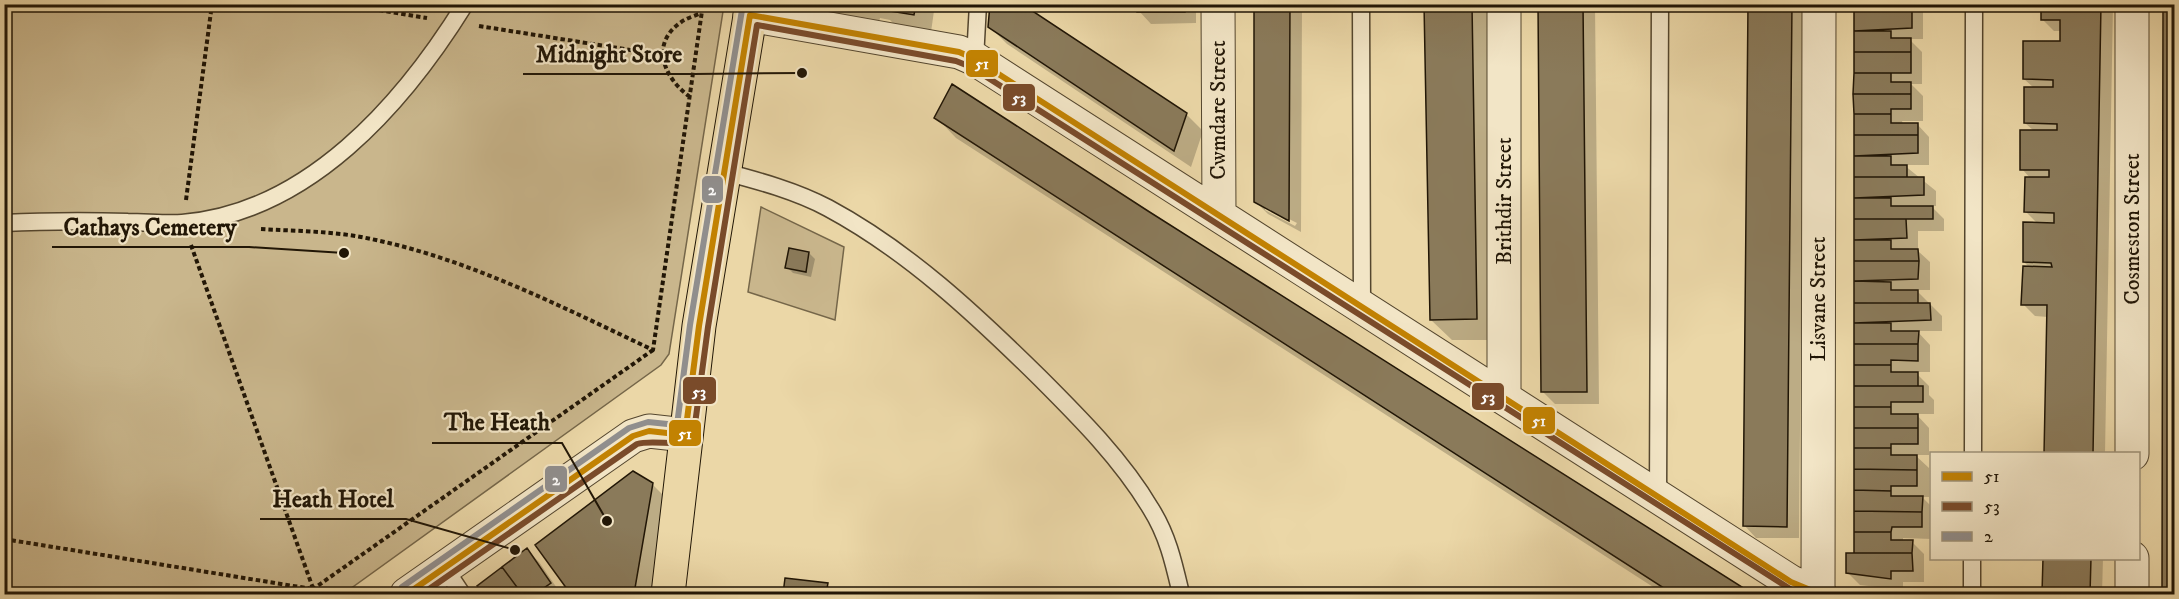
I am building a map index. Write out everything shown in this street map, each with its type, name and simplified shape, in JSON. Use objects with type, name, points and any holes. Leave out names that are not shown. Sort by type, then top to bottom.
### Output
[{"type":"main road","points":[[668,594],[699,326],[751,10]]},
{"type":"street","name":"Cwmdare Street","points":[[1218,4],[1219,215]]},
{"type":"street","name":"Brithdir Street","points":[[1504,4],[1504,396]]},
{"type":"street","name":"Lisvane Street","points":[[1819,4],[1819,594]]},
{"type":"street","name":"Cosmeston Street","points":[[2132,4],[2132,452]]},
{"type":"street","points":[[751,10],[959,52],[975,58],[1791,582],[1819,594]]},
{"type":"street","points":[[407,594],[633,436],[649,431],[685,435]]},
{"type":"street","points":[[2132,560],[2132,594]]},
{"type":"lane","points":[[4,223],[183,223],[222,216],[261,203],[320,168],[354,142],[386,111],[420,72],[465,4]]},
{"type":"lane","points":[[975,58],[978,4]]},
{"type":"lane","points":[[1361,4],[1362,307]]},
{"type":"lane","points":[[1658,496],[1660,4]]},
{"type":"lane","points":[[1973,452],[1974,4]]},
{"type":"lane","points":[[725,172],[787,191],[827,208],[900,254],[967,308],[1080,419],[1139,491],[1166,537],[1180,594]]},
{"type":"lane","points":[[1972,560],[1972,594]]},
{"type":"lane","points":[[444,567],[462,594]]},
{"type":"path","points":[[212,4],[183,223],[314,592]]},
{"type":"path","points":[[342,4],[662,55]]},
{"type":"path","points":[[306,594],[314,592],[653,350],[703,4]]},
{"type":"path","points":[[690,97],[664,69],[662,55],[671,32],[680,22],[702,13]]},
{"type":"path","points":[[254,228],[360,237],[438,258],[536,295],[653,350]]},
{"type":"path","points":[[4,539],[314,592]]},
{"type":"shaded area","points":[[4,5],[724,5],[669,354],[661,365],[343,594],[5,594]]},
{"type":"shaded area","points":[[761,207],[844,247],[835,320],[748,292]]},
{"type":"building","points":[[878,4],[916,4],[914,15],[877,9]]},
{"type":"building","points":[[990,4],[1022,4],[1187,113],[1174,151],[988,27]]},
{"type":"building","points":[[1137,4],[1185,4],[1185,12],[1137,12]]},
{"type":"building","points":[[1254,4],[1290,4],[1289,221],[1254,202]]},
{"type":"building","points":[[1424,4],[1472,4],[1477,319],[1430,320]]},
{"type":"building","points":[[1538,4],[1583,4],[1587,392],[1541,392]]},
{"type":"building","points":[[1748,4],[1792,4],[1787,527],[1743,526]]},
{"type":"building","points":[[1854,4],[1912,4],[1912,10],[1854,10]]},
{"type":"building","points":[[2041,4],[2101,4],[2093,452],[2044,452],[2047,305],[2021,305],[2023,266],[2052,267],[2051,263],[2023,262],[2023,222],[2054,223],[2054,213],[2024,212],[2025,177],[2049,177],[2049,170],[2020,170],[2020,130],[2057,130],[2057,124],[2024,123],[2024,87],[2053,87],[2053,80],[2023,79],[2023,41],[2060,41],[2060,20],[2041,20]]},
{"type":"building","points":[[2163,4],[2174,4],[2174,594],[2162,594]]},
{"type":"building","points":[[1854,10],[1912,10],[1912,28],[1854,31]]},
{"type":"building","points":[[1854,31],[1891,31],[1891,38],[1911,38],[1911,52],[1854,52]]},
{"type":"building","points":[[1854,52],[1911,52],[1911,73],[1854,73]]},
{"type":"building","points":[[1854,73],[1891,73],[1891,82],[1911,82],[1911,94],[1853,94]]},
{"type":"building","points":[[952,84],[1148,211],[1753,594],[1673,594],[934,118]]},
{"type":"building","points":[[1853,94],[1911,94],[1911,109],[1891,109],[1891,114],[1854,114]]},
{"type":"building","points":[[1854,114],[1891,114],[1891,123],[1918,123],[1918,135],[1854,135]]},
{"type":"building","points":[[1854,135],[1918,135],[1918,153],[1854,156]]},
{"type":"building","points":[[1854,156],[1891,156],[1891,165],[1907,165],[1907,177],[1854,177]]},
{"type":"building","points":[[1854,177],[1924,177],[1924,195],[1854,198]]},
{"type":"building","points":[[1854,198],[1891,198],[1891,206],[1933,206],[1933,219],[1854,219]]},
{"type":"building","points":[[1854,219],[1906,219],[1907,238],[1854,240]]},
{"type":"building","points":[[1854,240],[1891,240],[1891,249],[1918,249],[1919,261],[1854,261]]},
{"type":"building","points":[[789,248],[809,252],[806,272],[785,268]]},
{"type":"building","points":[[1854,261],[1919,261],[1918,279],[1854,281]]},
{"type":"building","points":[[1854,281],[1891,282],[1891,290],[1918,290],[1918,303],[1854,303]]},
{"type":"building","points":[[1854,303],[1930,303],[1931,320],[1854,323]]},
{"type":"building","points":[[1854,323],[1891,323],[1891,331],[1919,331],[1918,344],[1854,344]]},
{"type":"building","points":[[1854,344],[1918,344],[1918,361],[1891,360],[1891,365],[1854,365]]},
{"type":"building","points":[[1854,365],[1891,365],[1891,372],[1918,372],[1918,386],[1854,386]]},
{"type":"building","points":[[1854,386],[1923,386],[1923,402],[1891,402],[1891,407],[1854,407]]},
{"type":"building","points":[[1854,407],[1891,407],[1891,414],[1918,414],[1918,428],[1854,428]]},
{"type":"building","points":[[1854,428],[1918,428],[1918,444],[1891,444],[1891,448],[1854,448]]},
{"type":"building","points":[[1854,448],[1891,448],[1891,455],[1917,455],[1917,470],[1854,469]]},
{"type":"building","points":[[1854,469],[1917,470],[1917,486],[1891,486],[1891,491],[1854,490]]},
{"type":"building","points":[[633,471],[653,483],[634,594],[566,594],[567,589],[535,545]]},
{"type":"building","points":[[1854,490],[1891,491],[1891,496],[1923,496],[1922,512],[1854,511]]},
{"type":"building","points":[[1854,511],[1922,512],[1922,527],[1892,527],[1891,532],[1854,532]]},
{"type":"building","points":[[1854,532],[1891,532],[1891,540],[1913,540],[1912,553],[1854,553]]},
{"type":"building","points":[[527,548],[551,583],[541,590],[544,594],[522,594],[502,567]]},
{"type":"building","points":[[1846,553],[1912,553],[1913,571],[1891,571],[1891,579],[1846,573]]},
{"type":"building","points":[[2043,560],[2091,560],[2090,594],[2042,593]]},
{"type":"building","points":[[502,567],[522,594],[483,594],[477,586]]},
{"type":"building","points":[[785,578],[828,583],[826,594],[783,594]]},
{"type":"transit line","name":"2","points":[[402,587],[629,428],[648,422],[677,425],[690,325],[743,4]]},
{"type":"transit line","name":"51","points":[[407,594],[633,436],[649,431],[685,435],[699,326],[750,15],[959,52],[975,59],[1791,582],[1820,594]]},
{"type":"transit line","name":"53","points":[[422,594],[637,444],[683,443],[693,439],[708,327],[757,25],[956,61],[971,67],[1798,594]]},
{"type":"place","name":"Midnight Store","points":[[802,73]]},
{"type":"place","name":"Cathays Cemetery","points":[[344,253]]},
{"type":"place","name":"The Heath","points":[[607,521]]},
{"type":"place","name":"Heath Hotel","points":[[515,550]]}]
